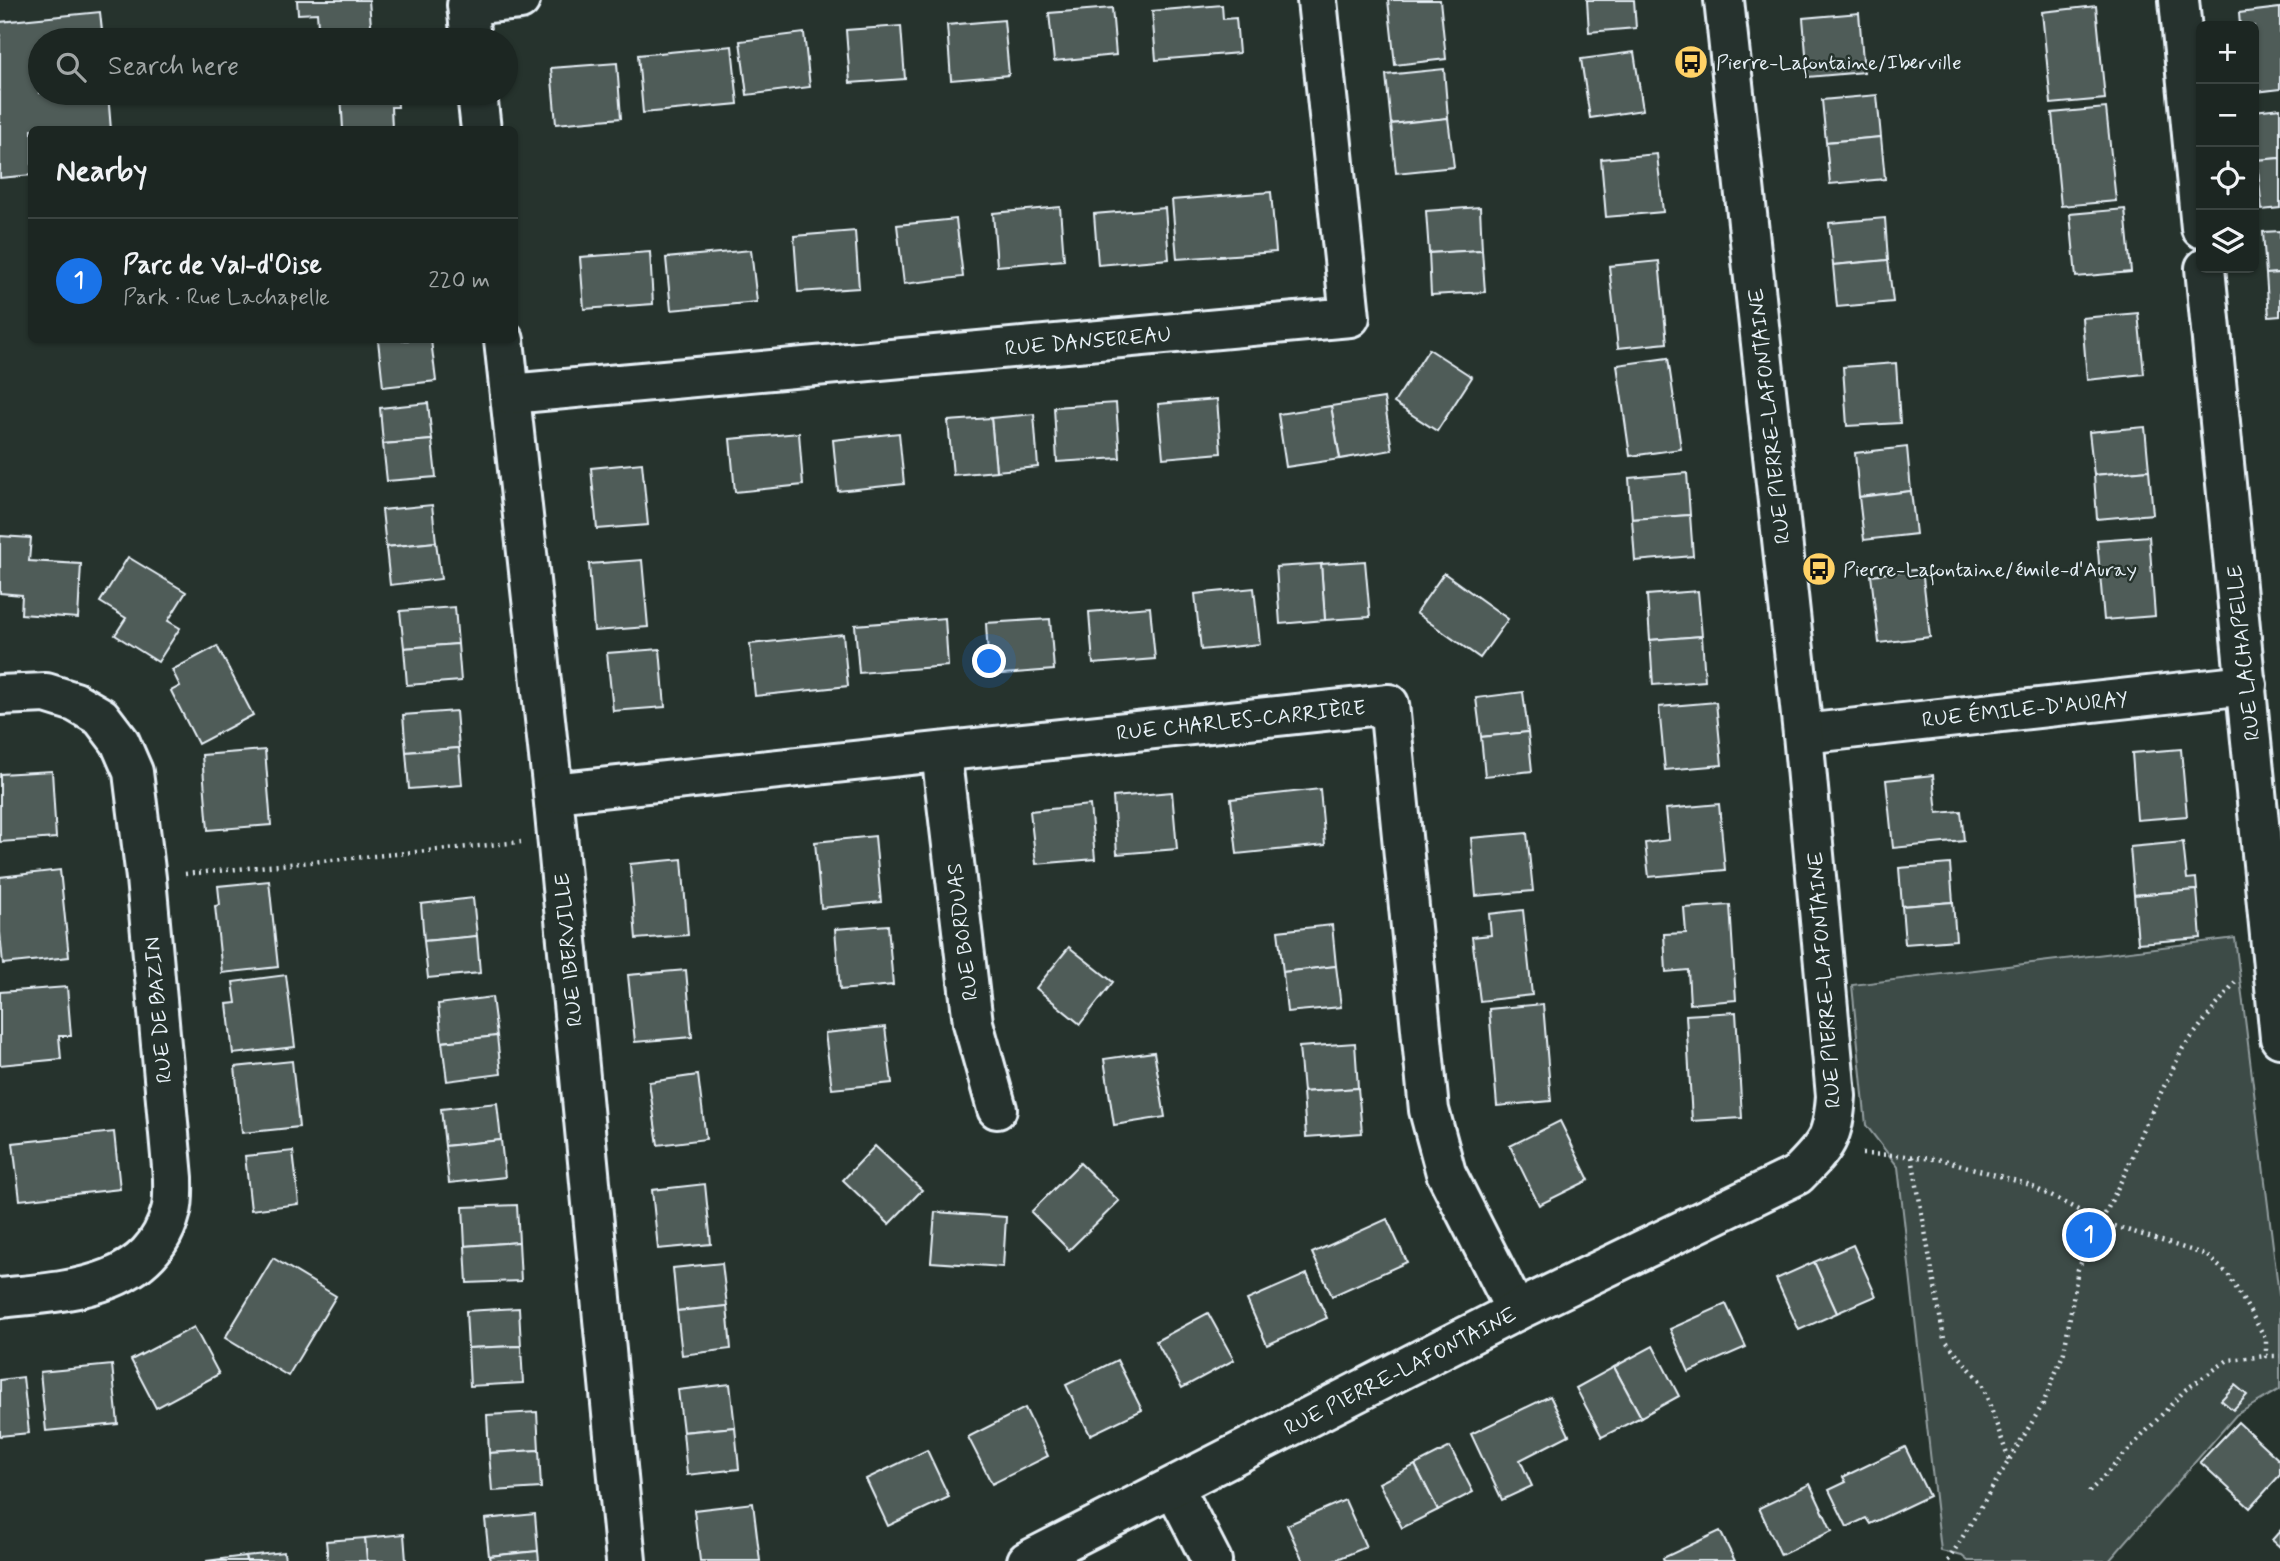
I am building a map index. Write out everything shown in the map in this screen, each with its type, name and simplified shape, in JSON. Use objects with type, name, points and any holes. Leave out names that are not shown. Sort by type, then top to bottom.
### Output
[{"type":"street","points":[[470,28],[467,5],[520,0]]},
{"type":"street","name":"RUE DANSEREAU","points":[[510,394],[1350,317],[1317,0]]},
{"type":"street","name":"RUE PIERRE-LAFONTAINE","points":[[1027,1561],[1516,1311],[1797,1175],[1819,1153],[1834,1127],[1836,1096],[1803,733],[1724,0]]},
{"type":"street","points":[[2179,0],[2199,210]]},
{"type":"street","points":[[478,105],[481,126]]},
{"type":"street","name":"RUE LACHAPELLE","points":[[2205,273],[2280,1038]]},
{"type":"street","name":"RUE IBERVILLE","points":[[504,343],[553,793],[625,1561]]},
{"type":"street","name":"RUE ÉMILE-D'AURAY","points":[[1803,733],[2246,685]]},
{"type":"street","name":"RUE DE BAZIN","points":[[0,695],[46,693],[75,702],[101,717],[120,742],[133,772],[146,878],[173,1178],[172,1209],[163,1236],[143,1259],[119,1276],[86,1287],[0,1297]]},
{"type":"street","name":"RUE CHARLES-CARRIÈRE","points":[[553,793],[1389,704],[1429,1110],[1446,1173],[1516,1311]]},
{"type":"street","name":"RUE BORDUAS","points":[[942,752],[973,1023],[997,1109]]},
{"type":"street","points":[[1174,1488],[1212,1561]]},
{"type":"path","points":[[146,878],[557,839]]},
{"type":"path","points":[[1948,1561],[2043,1404],[2064,1352],[2078,1269],[2183,1048],[2236,982],[2274,974]]},
{"type":"path","points":[[1819,1153],[1944,1160],[2027,1184],[2102,1222],[2206,1255],[2228,1274],[2266,1339],[2266,1356]]},
{"type":"path","points":[[1912,1157],[1944,1339],[1982,1383],[2009,1461]]},
{"type":"path","points":[[2089,1492],[2185,1390],[2228,1360],[2280,1356]]},
{"type":"shaded area","points":[[2235,938],[2280,1303],[2280,1389],[2236,1415],[2109,1561],[1968,1561],[1962,1556],[1941,1551],[1898,1167],[1866,1125],[1852,985]]},
{"type":"building","points":[[297,0],[369,0],[371,28],[318,28],[317,13],[298,14]]},
{"type":"building","points":[[1388,0],[1440,0],[1446,59],[1395,65]]},
{"type":"building","points":[[1587,0],[1634,0],[1636,28],[1589,32]]},
{"type":"building","points":[[1222,5],[1223,19],[1236,18],[1239,53],[1156,60],[1152,11]]},
{"type":"building","points":[[2096,6],[2105,99],[2051,104],[2042,12]]},
{"type":"building","points":[[1112,8],[1116,55],[1054,61],[1049,13]]},
{"type":"building","points":[[2280,8],[2280,89],[2259,92],[2259,21],[2240,21],[2239,13]]},
{"type":"building","points":[[100,12],[102,28],[28,28],[28,105],[109,105],[111,126],[28,126],[28,175],[0,178],[0,22]]},
{"type":"building","points":[[1859,13],[1864,72],[1808,77],[1803,18]]},
{"type":"building","points":[[1004,20],[1009,75],[951,80],[947,25]]},
{"type":"building","points":[[901,26],[905,79],[850,83],[846,30]]},
{"type":"building","points":[[804,33],[810,87],[747,95],[740,41]]},
{"type":"building","points":[[732,46],[738,104],[643,113],[638,55]]},
{"type":"building","points":[[1634,52],[1643,110],[1590,118],[1581,59]]},
{"type":"building","points":[[617,63],[621,118],[556,124],[551,68]]},
{"type":"building","points":[[1444,69],[1448,118],[1391,124],[1386,75]]},
{"type":"building","points":[[1877,95],[1881,137],[1826,142],[1822,100]]},
{"type":"building","points":[[342,105],[398,105],[391,107],[392,126],[343,126]]},
{"type":"building","points":[[2106,108],[2116,201],[2061,206],[2052,113]]},
{"type":"building","points":[[2280,108],[2280,158],[2259,160],[2259,110]]},
{"type":"building","points":[[1448,118],[1454,167],[1396,173],[1391,124]]},
{"type":"building","points":[[1881,137],[1885,179],[1830,184],[1826,142]]},
{"type":"building","points":[[1657,154],[1663,212],[1606,217],[1601,159]]},
{"type":"building","points":[[2280,158],[2280,208],[2262,210],[2259,160]]},
{"type":"building","points":[[1271,192],[1276,252],[1177,259],[1172,200]]},
{"type":"building","points":[[1060,207],[1064,260],[997,266],[993,213]]},
{"type":"building","points":[[1480,207],[1482,250],[1429,253],[1426,211]]},
{"type":"building","points":[[1165,208],[1169,259],[1098,265],[1094,214]]},
{"type":"building","points":[[2125,209],[2131,272],[2076,277],[2070,214]]},
{"type":"building","points":[[1885,218],[1888,260],[1833,265],[1829,223]]},
{"type":"building","points":[[956,219],[963,277],[904,284],[897,225]]},
{"type":"building","points":[[855,231],[859,288],[798,292],[794,236]]},
{"type":"building","points":[[2280,231],[2280,273],[2266,274],[2263,232]]},
{"type":"building","points":[[751,250],[757,302],[671,310],[666,258]]},
{"type":"building","points":[[1482,250],[1485,292],[1431,295],[1429,253]]},
{"type":"building","points":[[650,252],[653,304],[584,309],[580,257]]},
{"type":"building","points":[[1888,260],[1893,302],[1837,307],[1833,265]]},
{"type":"building","points":[[1659,261],[1667,343],[1618,348],[1609,266]]},
{"type":"building","points":[[2280,273],[2280,316],[2269,317],[2266,274]]},
{"type":"building","points":[[2138,313],[2144,374],[2087,380],[2082,318]]},
{"type":"building","points":[[378,343],[431,343],[436,381],[383,387]]},
{"type":"building","points":[[1429,349],[1472,377],[1437,431],[1394,403]]},
{"type":"building","points":[[1668,358],[1681,449],[1630,456],[1617,365]]},
{"type":"building","points":[[1896,363],[1900,423],[1847,426],[1843,367]]},
{"type":"building","points":[[1384,398],[1392,450],[1340,459],[1331,406]]},
{"type":"building","points":[[1217,399],[1221,453],[1163,458],[1158,404]]},
{"type":"building","points":[[428,403],[432,440],[383,444],[380,408]]},
{"type":"building","points":[[1116,403],[1120,458],[1057,462],[1054,407]]},
{"type":"building","points":[[1331,406],[1340,459],[1286,467],[1278,414]]},
{"type":"building","points":[[1034,414],[1038,467],[996,471],[991,418]]},
{"type":"building","points":[[991,418],[996,471],[953,475],[948,421]]},
{"type":"building","points":[[2145,427],[2149,470],[2094,475],[2089,432]]},
{"type":"building","points":[[799,433],[803,485],[735,492],[730,439]]},
{"type":"building","points":[[899,433],[904,484],[838,491],[833,440]]},
{"type":"building","points":[[432,440],[436,477],[387,481],[383,444]]},
{"type":"building","points":[[1907,447],[1911,491],[1859,497],[1855,453]]},
{"type":"building","points":[[642,463],[648,525],[597,529],[591,468]]},
{"type":"building","points":[[2149,470],[2153,514],[2097,519],[2094,475]]},
{"type":"building","points":[[1687,473],[1690,515],[1632,519],[1629,478]]},
{"type":"building","points":[[1911,491],[1916,534],[1864,540],[1859,497]]},
{"type":"building","points":[[432,505],[436,542],[386,547],[382,510]]},
{"type":"building","points":[[1690,515],[1693,556],[1635,561],[1632,519]]},
{"type":"building","points":[[0,536],[31,538],[29,561],[81,564],[78,618],[21,614],[22,595],[0,593]]},
{"type":"building","points":[[2149,536],[2155,616],[2104,620],[2097,540]]},
{"type":"building","points":[[436,542],[441,579],[390,585],[386,547]]},
{"type":"building","points":[[128,557],[186,592],[168,621],[180,628],[158,662],[115,635],[126,618],[100,602]]},
{"type":"building","points":[[642,560],[648,627],[594,631],[589,564]]},
{"type":"building","points":[[1365,561],[1370,617],[1325,620],[1321,564]]},
{"type":"building","points":[[1321,564],[1325,620],[1280,624],[1276,567]]},
{"type":"building","points":[[1922,569],[1930,637],[1879,643],[1871,575]]},
{"type":"building","points":[[1444,573],[1508,619],[1480,658],[1416,613]]},
{"type":"building","points":[[1254,588],[1260,644],[1201,650],[1195,594]]},
{"type":"building","points":[[1698,591],[1702,636],[1650,640],[1647,595]]},
{"type":"building","points":[[455,607],[458,644],[404,648],[400,611]]},
{"type":"building","points":[[1150,607],[1155,659],[1093,664],[1089,612]]},
{"type":"building","points":[[945,618],[948,666],[859,673],[855,625]]},
{"type":"building","points":[[1050,619],[1054,670],[989,675],[986,623]]},
{"type":"building","points":[[843,634],[848,686],[755,696],[750,644]]},
{"type":"building","points":[[1702,636],[1705,681],[1653,685],[1650,640]]},
{"type":"building","points":[[458,644],[461,681],[407,685],[404,648]]},
{"type":"building","points":[[217,646],[253,715],[198,744],[171,691],[180,686],[172,670]]},
{"type":"building","points":[[660,649],[665,707],[613,711],[607,653]]},
{"type":"building","points":[[1523,692],[1528,732],[1481,737],[1476,698]]},
{"type":"building","points":[[1716,702],[1722,765],[1665,770],[1659,707]]},
{"type":"building","points":[[456,711],[459,748],[406,752],[403,715]]},
{"type":"building","points":[[1528,732],[1532,771],[1485,776],[1481,737]]},
{"type":"building","points":[[459,748],[462,785],[409,789],[406,752]]},
{"type":"building","points":[[2181,749],[2187,816],[2137,820],[2132,753]]},
{"type":"building","points":[[265,750],[271,825],[208,830],[202,755]]},
{"type":"building","points":[[52,771],[56,838],[0,842],[0,774]]},
{"type":"building","points":[[1933,775],[1937,813],[1961,811],[1964,841],[1893,848],[1886,780]]},
{"type":"building","points":[[1320,789],[1325,845],[1237,854],[1231,799]]},
{"type":"building","points":[[1172,792],[1177,849],[1117,854],[1113,797]]},
{"type":"building","points":[[1719,804],[1725,870],[1649,877],[1645,843],[1669,840],[1666,809]]},
{"type":"building","points":[[1090,805],[1095,859],[1036,864],[1030,811]]},
{"type":"building","points":[[1527,833],[1533,891],[1476,896],[1471,838]]},
{"type":"building","points":[[875,836],[881,902],[821,908],[815,842]]},
{"type":"building","points":[[2183,842],[2187,879],[2196,878],[2197,890],[2134,895],[2130,847]]},
{"type":"building","points":[[682,859],[688,935],[636,939],[630,864]]},
{"type":"building","points":[[1950,864],[1953,902],[1902,906],[1899,868]]},
{"type":"building","points":[[60,870],[69,957],[3,964],[0,877]]},
{"type":"building","points":[[269,881],[278,967],[222,973],[215,906],[220,905],[218,886]]},
{"type":"building","points":[[2197,890],[2201,938],[2138,943],[2134,895]]},
{"type":"building","points":[[473,898],[477,936],[424,941],[421,904]]},
{"type":"building","points":[[1953,902],[1956,940],[1905,944],[1902,906]]},
{"type":"building","points":[[1730,905],[1736,1000],[1690,1004],[1688,970],[1666,972],[1664,934],[1686,933],[1684,908]]},
{"type":"building","points":[[1523,910],[1532,995],[1480,1001],[1472,937],[1491,935],[1489,914]]},
{"type":"building","points":[[888,925],[893,985],[840,990],[835,929]]},
{"type":"building","points":[[1332,925],[1336,966],[1283,972],[1278,931]]},
{"type":"building","points":[[477,936],[480,973],[428,978],[424,941]]},
{"type":"building","points":[[1069,947],[1113,982],[1080,1024],[1036,988]]},
{"type":"building","points":[[1336,966],[1341,1007],[1287,1012],[1283,972]]},
{"type":"building","points":[[686,970],[692,1037],[635,1042],[628,975]]},
{"type":"building","points":[[286,975],[295,1047],[233,1054],[227,1004],[236,1003],[233,982]]},
{"type":"building","points":[[67,987],[71,1036],[59,1036],[61,1059],[0,1065],[0,992]]},
{"type":"building","points":[[492,997],[497,1036],[442,1042],[438,1004]]},
{"type":"building","points":[[1543,1004],[1551,1101],[1497,1106],[1489,1009]]},
{"type":"building","points":[[1736,1012],[1742,1118],[1692,1121],[1686,1015]]},
{"type":"building","points":[[885,1027],[892,1083],[832,1089],[825,1033]]},
{"type":"building","points":[[497,1036],[501,1074],[447,1081],[442,1042]]},
{"type":"building","points":[[1355,1043],[1358,1088],[1303,1092],[1299,1047]]},
{"type":"building","points":[[1154,1052],[1165,1117],[1114,1125],[1104,1059]]},
{"type":"building","points":[[292,1061],[299,1127],[242,1133],[235,1067]]},
{"type":"building","points":[[698,1075],[706,1139],[658,1145],[649,1082]]},
{"type":"building","points":[[1358,1088],[1362,1133],[1306,1137],[1303,1092]]},
{"type":"building","points":[[497,1103],[501,1140],[445,1146],[441,1109]]},
{"type":"building","points":[[1560,1121],[1589,1180],[1539,1205],[1510,1146]]},
{"type":"building","points":[[114,1132],[120,1189],[20,1200],[13,1143]]},
{"type":"building","points":[[501,1140],[505,1177],[449,1183],[445,1146]]},
{"type":"building","points":[[875,1146],[922,1190],[889,1224],[843,1180]]},
{"type":"building","points":[[293,1151],[299,1204],[251,1210],[245,1156]]},
{"type":"building","points":[[1080,1163],[1119,1201],[1069,1250],[1031,1212]]},
{"type":"building","points":[[705,1184],[711,1244],[658,1249],[652,1190]]},
{"type":"building","points":[[517,1205],[519,1242],[465,1246],[463,1207]]},
{"type":"building","points":[[935,1212],[1006,1217],[1003,1267],[931,1262]]},
{"type":"building","points":[[1387,1219],[1407,1262],[1332,1296],[1312,1253]]},
{"type":"building","points":[[519,1242],[521,1281],[467,1283],[465,1246]]},
{"type":"building","points":[[1853,1245],[1876,1296],[1837,1313],[1814,1262]]},
{"type":"building","points":[[273,1258],[336,1296],[288,1376],[225,1338]]},
{"type":"building","points":[[1814,1262],[1837,1313],[1799,1330],[1776,1279]]},
{"type":"building","points":[[722,1263],[727,1306],[677,1311],[673,1268]]},
{"type":"building","points":[[1307,1274],[1327,1318],[1267,1345],[1247,1300]]},
{"type":"building","points":[[1726,1304],[1746,1347],[1689,1372],[1670,1329]]},
{"type":"building","points":[[727,1306],[731,1349],[682,1355],[677,1311]]},
{"type":"building","points":[[519,1308],[521,1346],[468,1348],[466,1311]]},
{"type":"building","points":[[1208,1313],[1234,1360],[1182,1388],[1156,1341]]},
{"type":"building","points":[[194,1327],[219,1374],[156,1408],[131,1360]]},
{"type":"building","points":[[521,1346],[523,1383],[470,1386],[468,1348]]},
{"type":"building","points":[[1653,1346],[1679,1396],[1641,1417],[1614,1367]]},
{"type":"building","points":[[1117,1360],[1142,1410],[1090,1435],[1066,1385]]},
{"type":"building","points":[[112,1365],[118,1424],[46,1431],[40,1372]]},
{"type":"building","points":[[1614,1367],[1641,1417],[1602,1437],[1576,1388]]},
{"type":"building","points":[[23,1377],[29,1433],[0,1436],[0,1380]]},
{"type":"building","points":[[730,1384],[735,1427],[683,1432],[678,1390]]},
{"type":"building","points":[[2235,1385],[2247,1395],[2233,1410],[2221,1400]]},
{"type":"building","points":[[1550,1396],[1569,1435],[1520,1460],[1532,1486],[1502,1500],[1471,1434]]},
{"type":"building","points":[[1025,1408],[1048,1456],[992,1484],[968,1437]]},
{"type":"building","points":[[537,1412],[539,1450],[489,1453],[487,1415]]},
{"type":"building","points":[[2238,1422],[2280,1461],[2280,1475],[2250,1508],[2200,1462]]},
{"type":"building","points":[[735,1427],[739,1469],[687,1475],[683,1432]]},
{"type":"building","points":[[1450,1447],[1473,1492],[1438,1510],[1415,1465]]},
{"type":"building","points":[[1905,1447],[1929,1496],[1870,1524],[1866,1518],[1847,1527],[1829,1490],[1846,1482],[1843,1477]]},
{"type":"building","points":[[539,1450],[541,1488],[492,1491],[489,1453]]},
{"type":"building","points":[[927,1450],[949,1497],[888,1526],[866,1479]]},
{"type":"building","points":[[1415,1465],[1438,1510],[1402,1528],[1379,1483]]},
{"type":"building","points":[[1810,1484],[1832,1531],[1781,1555],[1759,1508]]},
{"type":"building","points":[[1345,1500],[1366,1547],[1333,1561],[1303,1561],[1287,1525]]},
{"type":"building","points":[[753,1503],[760,1561],[700,1561],[694,1510]]},
{"type":"building","points":[[535,1514],[538,1551],[489,1556],[485,1519]]},
{"type":"building","points":[[1720,1531],[1735,1561],[1664,1561],[1663,1558]]},
{"type":"building","points":[[2280,1531],[2280,1547],[2272,1540]]},
{"type":"building","points":[[404,1534],[406,1561],[367,1561],[365,1538]]},
{"type":"building","points":[[365,1538],[367,1561],[328,1561],[326,1541]]},
{"type":"building","points":[[538,1551],[539,1561],[490,1561],[489,1556]]},
{"type":"building","points":[[284,1552],[285,1561],[246,1561],[245,1556]]},
{"type":"building","points":[[245,1556],[246,1561],[206,1561]]},
{"type":"place","name":"Pierre-Lafontaine/Iberville","points":[[1691,62]]},
{"type":"place","name":"Pierre-Lafontaine/émile-d'Auray","points":[[1819,569]]},
{"type":"place","name":"Parc de Val-d'Oise","points":[[2089,1235]]}]
